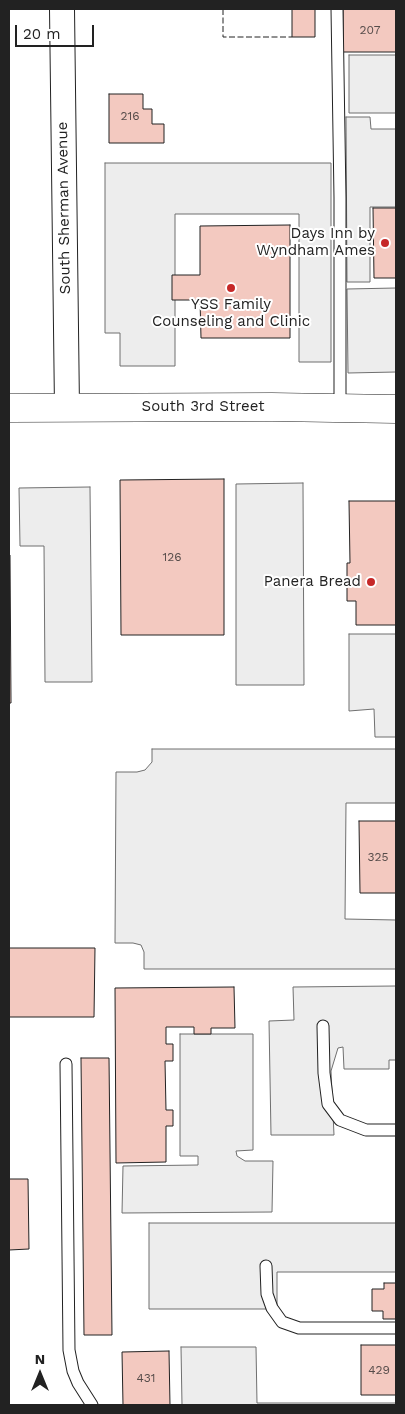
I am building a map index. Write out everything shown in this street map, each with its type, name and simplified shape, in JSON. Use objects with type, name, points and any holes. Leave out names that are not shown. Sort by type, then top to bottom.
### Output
[{"type":"main road","name":"South 3rd Street","points":[[9,408],[340,407],[396,409]]},
{"type":"street","name":"South Sherman Avenue","points":[[62,9],[66,408]]},
{"type":"lane","points":[[337,9],[340,198],[340,407]]},
{"type":"lane","points":[[322,1026],[324,1073],[328,1104],[340,1120],[366,1130],[396,1130]]},
{"type":"lane","points":[[66,1064],[70,1350],[76,1377],[92,1405]]},
{"type":"lane","points":[[266,1266],[267,1294],[272,1308],[282,1322],[299,1328],[396,1328]]},
{"type":"shaded area","points":[[349,55],[396,55],[396,113],[349,113]]},
{"type":"shaded area","points":[[346,117],[370,117],[371,129],[396,129],[396,207],[370,207],[370,282],[347,282]]},
{"type":"shaded area","points":[[105,163],[331,163],[331,362],[299,362],[299,214],[175,214],[175,366],[120,366],[120,333],[105,333]]},
{"type":"shaded area","points":[[396,288],[396,372],[348,373],[347,289]]},
{"type":"shaded area","points":[[303,483],[304,685],[236,685],[236,484]]},
{"type":"shaded area","points":[[90,487],[92,682],[45,682],[44,546],[20,546],[19,488]]},
{"type":"shaded area","points":[[349,634],[396,634],[396,737],[375,737],[374,709],[349,711]]},
{"type":"shaded area","points":[[152,749],[396,749],[396,803],[346,803],[345,919],[396,920],[396,969],[144,969],[144,952],[141,945],[115,943],[116,772],[145,770],[152,762]]},
{"type":"shaded area","points":[[396,986],[396,1060],[389,1060],[389,1069],[344,1069],[343,1047],[338,1048],[331,1071],[334,1135],[271,1135],[269,1021],[294,1020],[293,987]]},
{"type":"shaded area","points":[[180,1034],[253,1034],[253,1150],[236,1151],[237,1156],[245,1161],[273,1161],[272,1212],[122,1213],[123,1166],[198,1165],[198,1156],[180,1156]]},
{"type":"shaded area","points":[[149,1223],[396,1223],[396,1272],[277,1272],[277,1309],[149,1309]]},
{"type":"shaded area","points":[[181,1347],[256,1347],[257,1403],[396,1403],[396,1405],[182,1405]]},
{"type":"building","points":[[292,9],[315,9],[315,37],[292,37]]},
{"type":"building","points":[[343,9],[396,9],[396,52],[343,52]]},
{"type":"building","points":[[109,94],[143,94],[143,109],[152,109],[152,124],[164,124],[164,143],[109,143]]},
{"type":"building","name":"Days Inn by Wyndham Ames","points":[[373,208],[396,208],[396,278],[374,278]]},
{"type":"building","name":"YSS Family Counseling and Clinic","points":[[290,225],[290,338],[201,338],[200,300],[172,300],[172,275],[200,275],[200,226]]},
{"type":"building","points":[[224,479],[224,635],[121,635],[120,480]]},
{"type":"building","name":"Panera Bread","points":[[349,501],[396,501],[396,625],[356,625],[356,601],[347,601],[347,563],[350,563]]},
{"type":"building","points":[[10,555],[11,703],[9,703]]},
{"type":"building","points":[[359,821],[396,821],[396,893],[360,893]]},
{"type":"building","points":[[9,948],[95,948],[94,1017],[9,1017]]},
{"type":"building","points":[[234,987],[235,1028],[211,1028],[211,1034],[194,1034],[194,1027],[166,1027],[166,1044],[173,1044],[173,1061],[165,1061],[166,1110],[173,1110],[173,1126],[166,1126],[166,1162],[116,1163],[115,988]]},
{"type":"building","points":[[81,1058],[109,1058],[112,1335],[84,1335]]},
{"type":"building","points":[[9,1179],[28,1179],[29,1249],[9,1250]]},
{"type":"building","points":[[384,1283],[396,1283],[396,1319],[383,1319],[383,1311],[372,1311],[372,1289],[384,1289]]},
{"type":"building","points":[[361,1345],[396,1345],[396,1395],[361,1395]]},
{"type":"building","points":[[169,1351],[170,1405],[123,1405],[122,1352]]},
{"type":"fence","points":[[223,9],[223,37],[292,37]]},
{"type":"place","name":"Days Inn by Wyndham Ames","points":[[385,243]]},
{"type":"place","name":"YSS Family Counseling and Clinic","points":[[231,288]]},
{"type":"place","name":"Panera Bread","points":[[371,582]]}]
